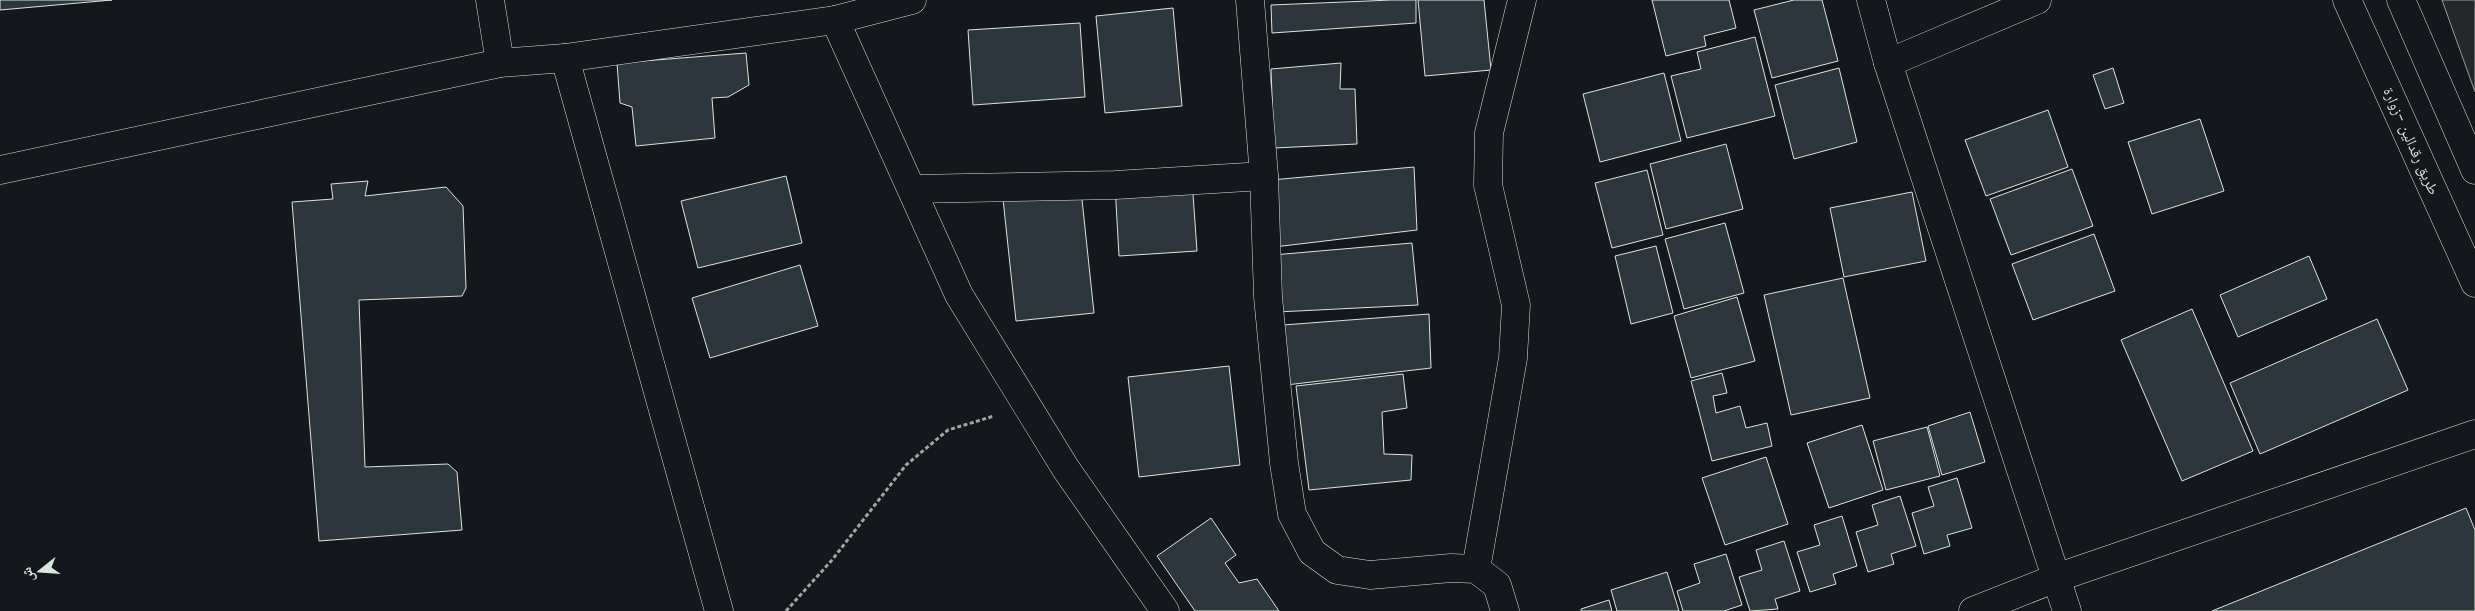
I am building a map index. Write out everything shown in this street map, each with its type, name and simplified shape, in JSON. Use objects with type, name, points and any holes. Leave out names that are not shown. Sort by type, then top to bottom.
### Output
[{"type":"street","points":[[490,0],[500,64]]},
{"type":"street","points":[[0,170],[500,64],[565,58],[835,20],[912,0]]},
{"type":"street","points":[[1250,0],[1264,176],[1268,297],[1283,453],[1292,514],[1312,552],[1337,570],[1370,575],[1451,568],[1476,569],[1497,585],[1504,611]]},
{"type":"street","points":[[1476,569],[1514,358],[1516,305],[1488,185],[1489,133],[1522,0]]},
{"type":"street","points":[[1871,0],[1888,64],[2067,611]]},
{"type":"street","points":[[1888,64],[2037,0]]},
{"type":"street","name":"طريق رقدالين -زوارة","points":[[2348,0],[2475,283]]},
{"type":"street","points":[[2401,0],[2475,170]]},
{"type":"street","points":[[835,20],[959,295],[1066,469],[1165,611]]},
{"type":"street","points":[[565,58],[719,611]]},
{"type":"street","points":[[912,189],[1115,185],[1264,176]]},
{"type":"street","points":[[1973,611],[2056,578],[2475,434]]},
{"type":"path","points":[[786,611],[832,560],[906,465],[948,430],[1027,405]]},
{"type":"shaded area","points":[[2442,0],[2475,0],[2475,92]]},
{"type":"building","points":[[0,0],[112,0],[0,10]]},
{"type":"building","points":[[1416,0],[1416,23],[1272,33],[1271,5]]},
{"type":"building","points":[[1418,0],[1484,0],[1491,70],[1425,76]]},
{"type":"building","points":[[1652,0],[1729,0],[1736,28],[1704,36],[1706,46],[1666,56]]},
{"type":"building","points":[[1794,0],[1822,0],[1838,61],[1772,78],[1754,10]]},
{"type":"building","points":[[1173,8],[1182,106],[1105,113],[1096,16]]},
{"type":"building","points":[[1080,23],[1085,97],[973,105],[968,30]]},
{"type":"building","points":[[1755,37],[1775,116],[1687,138],[1671,76],[1701,69],[1697,52]]},
{"type":"building","points":[[746,53],[749,85],[728,97],[712,98],[715,138],[636,146],[632,107],[620,103],[617,63]]},
{"type":"building","points":[[1341,63],[1340,89],[1355,89],[1357,144],[1274,148],[1271,69]]},
{"type":"building","points":[[1839,68],[1857,142],[1794,159],[1775,85]]},
{"type":"building","points":[[2113,68],[2124,103],[2105,109],[2093,75]]},
{"type":"building","points":[[1664,73],[1681,141],[1600,162],[1583,94]]},
{"type":"building","points":[[2048,110],[2068,167],[1986,196],[1965,140]]},
{"type":"building","points":[[2200,119],[2224,191],[2152,214],[2128,142]]},
{"type":"building","points":[[1726,144],[1743,209],[1666,229],[1650,164]]},
{"type":"building","points":[[1414,167],[1417,230],[1274,247],[1271,180]]},
{"type":"building","points":[[2072,169],[2093,226],[2011,255],[1990,199]]},
{"type":"building","points":[[1647,170],[1663,235],[1612,248],[1595,183]]},
{"type":"building","points":[[786,176],[802,243],[698,268],[681,201]]},
{"type":"building","points":[[1192,180],[1197,251],[1119,256],[1115,185]]},
{"type":"building","points":[[368,181],[365,196],[446,187],[463,206],[466,288],[462,296],[359,300],[365,467],[448,464],[457,472],[462,530],[319,541],[292,202],[333,199],[331,184]]},
{"type":"building","points":[[1081,190],[1094,313],[1016,321],[1003,199]]},
{"type":"building","points":[[1912,192],[1926,261],[1844,277],[1830,208]]},
{"type":"building","points":[[1725,223],[1744,293],[1684,309],[1665,239]]},
{"type":"building","points":[[2094,234],[2115,291],[2033,320],[2012,264]]},
{"type":"building","points":[[1412,243],[1418,305],[1277,312],[1273,255]]},
{"type":"building","points":[[1656,246],[1673,313],[1631,324],[1615,256]]},
{"type":"building","points":[[2309,256],[2327,299],[2238,337],[2220,295]]},
{"type":"building","points":[[800,265],[818,326],[710,358],[692,298]]},
{"type":"building","points":[[1843,278],[1870,398],[1791,415],[1764,295]]},
{"type":"building","points":[[1737,297],[1755,361],[1691,378],[1674,316]]},
{"type":"building","points":[[2192,309],[2253,451],[2182,481],[2121,340]]},
{"type":"building","points":[[1429,314],[1431,368],[1286,385],[1283,325]]},
{"type":"building","points":[[2377,319],[2408,390],[2260,454],[2230,383]]},
{"type":"building","points":[[1229,366],[1240,465],[1139,477],[1128,377]]},
{"type":"building","points":[[1722,373],[1727,393],[1713,396],[1716,413],[1740,406],[1746,428],[1767,423],[1772,446],[1712,461],[1691,381]]},
{"type":"building","points":[[1403,374],[1407,408],[1382,412],[1384,454],[1412,455],[1411,480],[1309,490],[1296,386]]},
{"type":"building","points":[[1970,412],[1985,462],[1942,475],[1928,426]]},
{"type":"building","points":[[1862,425],[1883,490],[1829,508],[1807,443]]},
{"type":"building","points":[[1927,427],[1940,476],[1886,490],[1873,441]]},
{"type":"building","points":[[1766,457],[1788,524],[1725,545],[1702,478]]},
{"type":"building","points":[[1957,478],[1972,528],[1947,535],[1950,546],[1924,554],[1912,513],[1934,506],[1928,487]]},
{"type":"building","points":[[1900,496],[1916,546],[1891,554],[1894,564],[1868,572],[1856,532],[1878,525],[1872,505]]},
{"type":"building","points":[[2466,508],[2475,530],[2475,611],[2212,611]]},
{"type":"building","points":[[1842,516],[1857,566],[1833,574],[1836,584],[1810,592],[1797,552],[1820,545],[1814,525]]},
{"type":"building","points":[[1211,518],[1236,555],[1225,563],[1239,583],[1257,579],[1279,611],[1195,611],[1157,556]]},
{"type":"building","points":[[1784,541],[1800,591],[1775,599],[1778,609],[1750,611],[1739,577],[1762,570],[1756,550]]},
{"type":"building","points":[[1726,554],[1742,605],[1724,611],[1683,611],[1677,591],[1700,583],[1694,564]]},
{"type":"building","points":[[1667,572],[1679,611],[1617,611],[1611,590]]},
{"type":"building","points":[[1609,600],[1612,611],[1581,611],[1581,609]]}]
